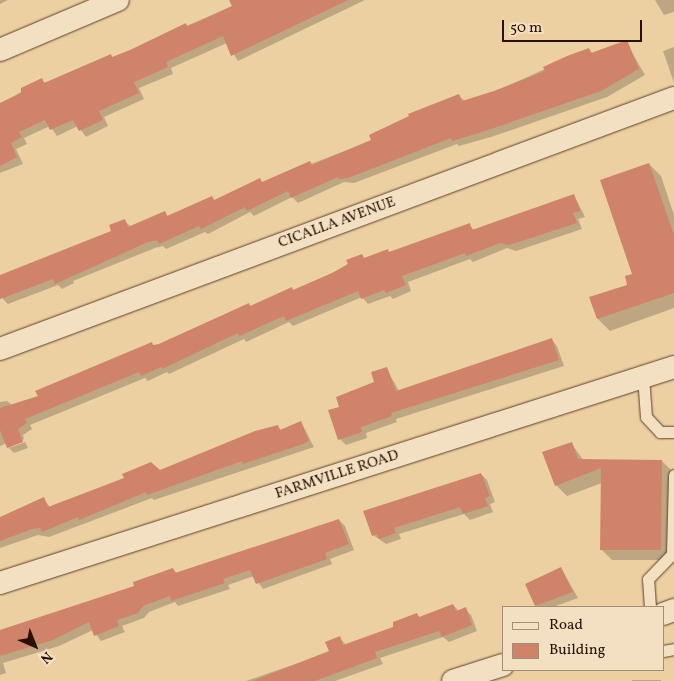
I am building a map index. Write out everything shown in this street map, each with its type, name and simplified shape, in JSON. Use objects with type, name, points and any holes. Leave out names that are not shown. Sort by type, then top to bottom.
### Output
[{"type":"street","points":[[0,50],[118,0]]},
{"type":"street","name":"CICALLA AVENUE","points":[[0,349],[674,98]]},
{"type":"street","name":"FARMVILLE ROAD","points":[[0,583],[674,367]]},
{"type":"street","points":[[454,681],[502,665]]},
{"type":"lane","points":[[643,376],[646,417],[652,427],[660,432],[674,432]]},
{"type":"lane","points":[[650,606],[648,579],[672,554],[674,475]]},
{"type":"building","points":[[229,0],[348,0],[231,56],[223,36],[166,62],[168,67],[134,82],[139,93],[99,111],[103,120],[79,131],[73,120],[50,130],[45,120],[19,132],[22,137],[11,143],[17,157],[0,166],[0,103],[21,93],[21,88],[42,78],[44,83],[111,54],[112,57],[130,50],[186,23],[187,26],[198,22],[232,6]]},
{"type":"building","points":[[627,40],[639,69],[601,91],[485,131],[452,141],[451,138],[348,178],[339,179],[338,177],[291,198],[288,191],[247,211],[245,207],[201,229],[199,226],[159,244],[157,240],[148,242],[55,284],[53,279],[0,299],[0,275],[111,231],[109,225],[125,219],[128,227],[165,211],[167,216],[212,196],[214,200],[260,178],[262,182],[310,161],[312,165],[371,140],[369,135],[409,116],[408,114],[459,94],[462,101],[494,91],[545,71],[543,67],[567,56],[589,48],[591,53]]},
{"type":"building","points":[[649,163],[674,235],[674,293],[597,319],[589,297],[627,285],[625,276],[632,274],[600,180]]},
{"type":"building","points":[[574,194],[580,211],[573,213],[577,223],[509,245],[500,243],[466,256],[465,253],[402,276],[406,285],[386,293],[384,290],[361,299],[358,291],[286,321],[284,316],[239,336],[238,333],[162,369],[161,367],[141,376],[139,372],[25,419],[27,423],[18,429],[23,442],[7,448],[0,430],[0,408],[38,396],[35,391],[152,342],[153,345],[159,344],[249,303],[250,306],[292,287],[293,290],[332,273],[348,264],[346,260],[362,254],[364,258],[388,249],[389,252],[470,223],[472,230]]},
{"type":"building","points":[[552,338],[559,360],[391,413],[392,416],[361,427],[362,432],[338,440],[328,410],[339,407],[336,397],[374,382],[371,372],[387,367],[396,391]]},
{"type":"building","points":[[301,421],[309,441],[303,444],[243,464],[242,461],[147,495],[146,492],[79,520],[78,517],[42,532],[40,528],[32,529],[0,541],[0,517],[44,497],[48,507],[124,478],[122,474],[151,462],[160,470],[255,431],[278,425],[280,430]]},
{"type":"building","points":[[572,442],[578,459],[662,460],[661,550],[600,550],[601,468],[555,486],[542,452]]},
{"type":"building","points":[[481,473],[490,496],[485,498],[488,506],[463,514],[460,507],[394,528],[396,533],[379,539],[377,534],[372,536],[363,511]]},
{"type":"building","points":[[339,519],[349,544],[325,553],[327,559],[256,584],[250,570],[223,579],[225,583],[171,601],[170,596],[143,606],[138,613],[117,620],[119,626],[94,636],[89,622],[53,640],[0,656],[0,630],[134,586],[133,582],[173,568],[175,573]]},
{"type":"building","points":[[561,567],[573,592],[535,606],[525,584]]},
{"type":"building","points":[[453,604],[456,611],[466,607],[472,625],[442,637],[439,631],[375,652],[377,658],[315,681],[253,681],[329,651],[325,642],[340,636],[343,645],[393,627],[393,622],[417,613],[419,617]]}]
